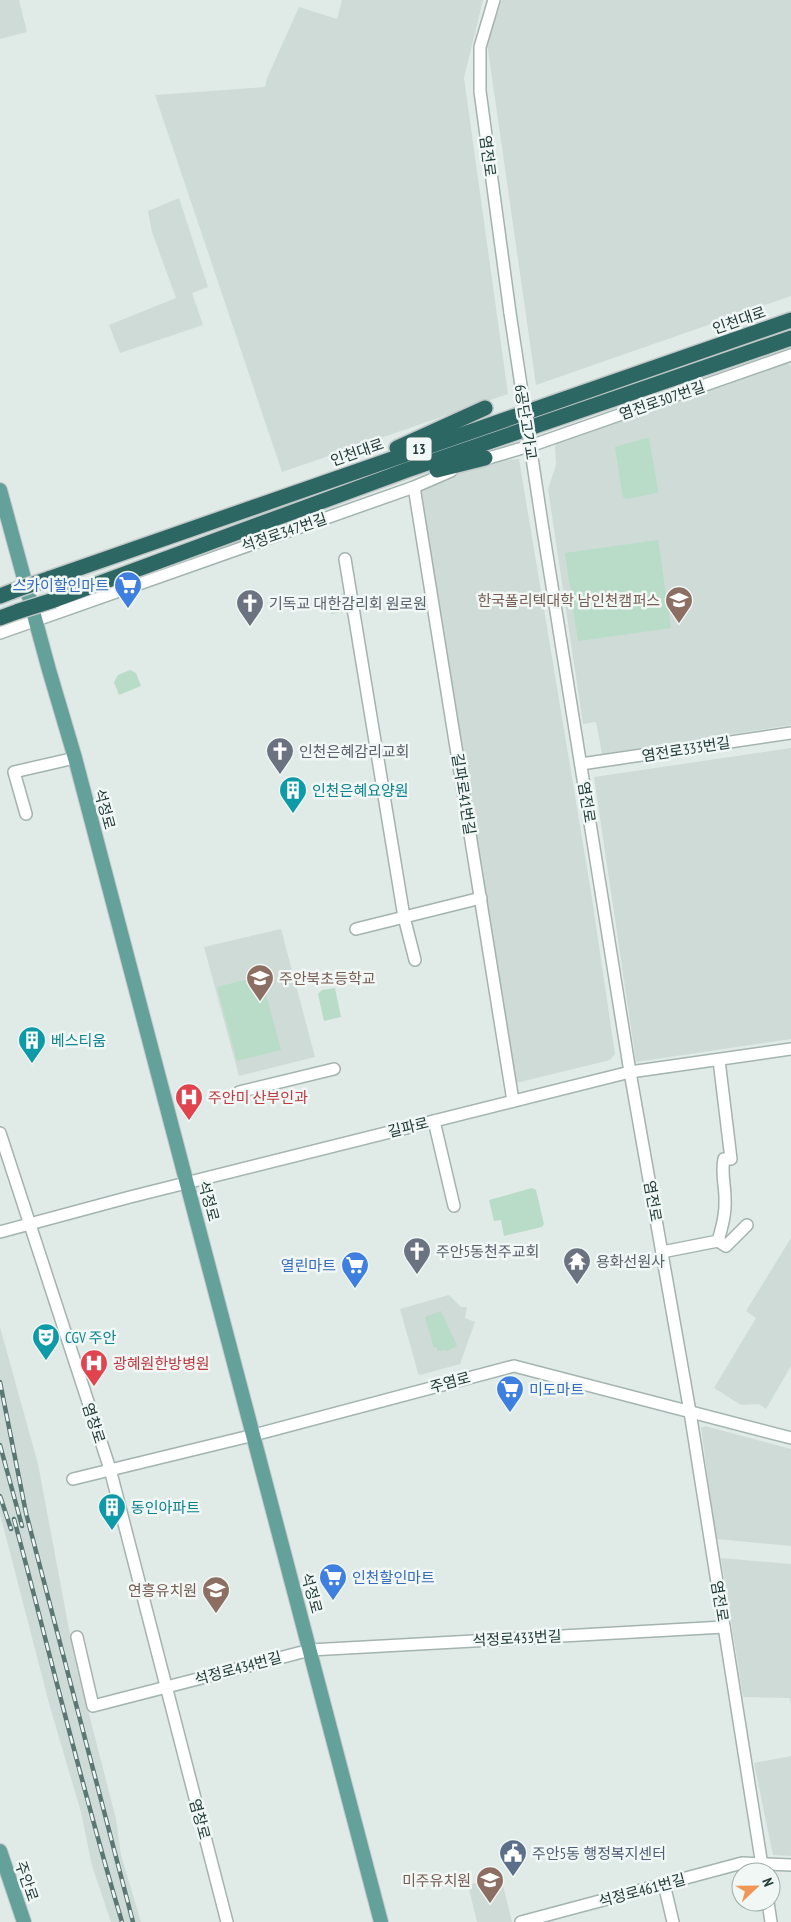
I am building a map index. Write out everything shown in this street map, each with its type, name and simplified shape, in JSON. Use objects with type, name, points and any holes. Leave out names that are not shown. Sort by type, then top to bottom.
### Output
[{"type":"highway","name":"인천대로","points":[[6,594],[791,320]]},
{"type":"highway","name":"13","points":[[0,618],[312,505],[791,338]]},
{"type":"highway","points":[[309,488],[485,408]]},
{"type":"highway","points":[[312,505],[366,493],[443,468],[485,458]]},
{"type":"main road","name":"석정로","points":[[0,490],[75,758],[381,1922]]},
{"type":"main road","name":"주안로","points":[[0,1851],[24,1922]]},
{"type":"street","name":"염전로","points":[[494,0],[480,47],[480,91],[510,313]]},
{"type":"street","name":"6공단고가교","points":[[510,313],[543,530]]},
{"type":"street","name":"염전로307번길","points":[[533,445],[791,355]]},
{"type":"street","name":"석정로347번길","points":[[0,633],[414,487],[485,458],[533,445]]},
{"type":"street","name":"길파로41번길","points":[[414,487],[513,1101]]},
{"type":"street","name":"염전로","points":[[543,530],[630,1072],[690,1412],[762,1862]]},
{"type":"street","points":[[345,559],[404,917],[416,960]]},
{"type":"street","name":"염전로333번길","points":[[581,764],[791,733]]},
{"type":"street","points":[[26,814],[14,772],[75,758]]},
{"type":"street","points":[[356,929],[481,898]]},
{"type":"street","name":"길파로","points":[[0,1232],[187,1182],[630,1072],[791,1049]]},
{"type":"street","points":[[718,1241],[724,1217],[725,1200],[722,1171],[724,1159],[731,1159],[719,1060]]},
{"type":"street","points":[[239,1092],[334,1069]]},
{"type":"street","points":[[434,1121],[454,1206]]},
{"type":"street","name":"염창로","points":[[0,1134],[110,1469],[165,1687],[228,1922]]},
{"type":"street","points":[[662,1252],[718,1241],[726,1246],[747,1225]]},
{"type":"street","name":"주염로","points":[[73,1479],[514,1366],[791,1438]]},
{"type":"street","name":"석정로433번길","points":[[310,1650],[724,1627]]},
{"type":"street","points":[[77,1637],[93,1706],[165,1687]]},
{"type":"street","name":"석정로434번길","points":[[165,1687],[310,1650]]},
{"type":"street","name":"석정로461번길","points":[[522,1922],[554,1918],[664,1884],[731,1866]]},
{"type":"street","points":[[664,1884],[673,1922]]},
{"type":"shaded area","points":[[0,0],[19,0],[27,32],[0,39]]},
{"type":"shaded area","points":[[342,0],[483,0],[464,78],[508,394],[282,472],[155,95],[265,87],[267,78],[299,7],[337,19]]},
{"type":"shaded area","points":[[502,0],[791,0],[791,296],[536,385],[487,43]]},
{"type":"shaded area","points":[[179,198],[208,287],[192,293],[203,325],[120,353],[109,325],[176,298],[152,232],[148,211]]},
{"type":"shaded area","name":"한국폴리텍대학 남인천캠퍼스","points":[[786,362],[791,366],[791,725],[602,754],[596,722],[583,724],[548,489],[556,465],[555,447],[558,441]]},
{"type":"shaded area","points":[[519,459],[591,892],[615,1054],[610,1060],[516,1083],[417,489],[491,461]]},
{"type":"shaded area","points":[[791,748],[791,1039],[636,1062],[594,777]]},
{"type":"shaded area","name":"주안북초등학교","points":[[281,929],[315,1057],[239,1076],[204,947]]},
{"type":"shaded area","points":[[791,1238],[791,1366],[766,1409],[759,1404],[741,1405],[714,1388],[756,1318],[746,1311]]},
{"type":"shaded area","points":[[449,1295],[461,1307],[467,1307],[465,1318],[475,1322],[460,1364],[420,1375],[400,1309]]},
{"type":"shaded area","points":[[0,1327],[38,1464],[74,1656],[116,1819],[121,1855],[141,1922],[111,1922],[92,1866],[81,1812],[50,1707],[0,1514]]},
{"type":"shaded area","points":[[705,1426],[791,1449],[791,1546],[716,1539],[701,1428]]},
{"type":"shaded area","points":[[721,1558],[791,1564],[791,1706],[790,1698],[743,1697]]},
{"type":"shaded area","points":[[791,1756],[791,1856],[773,1855],[754,1763]]},
{"type":"shaded area","name":"미주유치원","points":[[501,1877],[512,1922],[477,1922],[468,1885]]},
{"type":"green space","points":[[649,439],[657,493],[626,499],[623,497],[615,447]]},
{"type":"green space","points":[[658,540],[671,628],[578,641],[565,553]]},
{"type":"green space","points":[[347,593],[350,611],[331,614],[328,596]]},
{"type":"green space","points":[[130,670],[136,673],[141,686],[119,695],[114,682],[118,675]]},
{"type":"green space","points":[[261,976],[281,1050],[237,1061],[217,987]]},
{"type":"green space","points":[[335,988],[341,1017],[324,1021],[318,994],[322,990]]},
{"type":"green space","points":[[532,1188],[536,1190],[544,1224],[542,1227],[504,1236],[501,1220],[494,1221],[489,1200]]},
{"type":"green space","points":[[441,1311],[457,1346],[447,1351],[437,1351],[437,1347],[434,1348],[425,1317]]},
{"type":"railway","points":[[0,1382],[26,1513],[133,1922]]},
{"type":"railway","points":[[0,1445],[22,1526]]},
{"type":"railway","points":[[0,1496],[11,1529]]},
{"type":"railway","points":[[14,1519],[107,1872],[122,1922]]},
{"type":"place","name":"스카이할인마트","points":[[128,609]]},
{"type":"place","name":"한국폴리텍대학 남인천캠퍼스","points":[[679,624]]},
{"type":"place","name":"기독교 대한감리회 원로원","points":[[250,627]]},
{"type":"place","name":"인천은혜감리교회","points":[[280,775]]},
{"type":"place","name":"인천은혜요양원","points":[[293,814]]},
{"type":"place","name":"주안북초등학교","points":[[260,1002]]},
{"type":"place","name":"베스티움","points":[[32,1064]]},
{"type":"place","name":"주안미 산부인과","points":[[189,1121]]},
{"type":"place","name":"주안5동천주교회","points":[[417,1275]]},
{"type":"place","name":"용화선원사","points":[[577,1285]]},
{"type":"place","name":"열린마트","points":[[355,1289]]},
{"type":"place","name":"CGV 주안","points":[[46,1361]]},
{"type":"place","name":"광혜원한방병원","points":[[94,1387]]},
{"type":"place","name":"미도마트","points":[[510,1413]]},
{"type":"place","name":"동인아파트","points":[[112,1531]]},
{"type":"place","name":"인천할인마트","points":[[333,1601]]},
{"type":"place","name":"연흥유치원","points":[[216,1614]]},
{"type":"place","name":"주안5동 행정복지센터","points":[[513,1877]]},
{"type":"place","name":"미주유치원","points":[[490,1904]]}]
